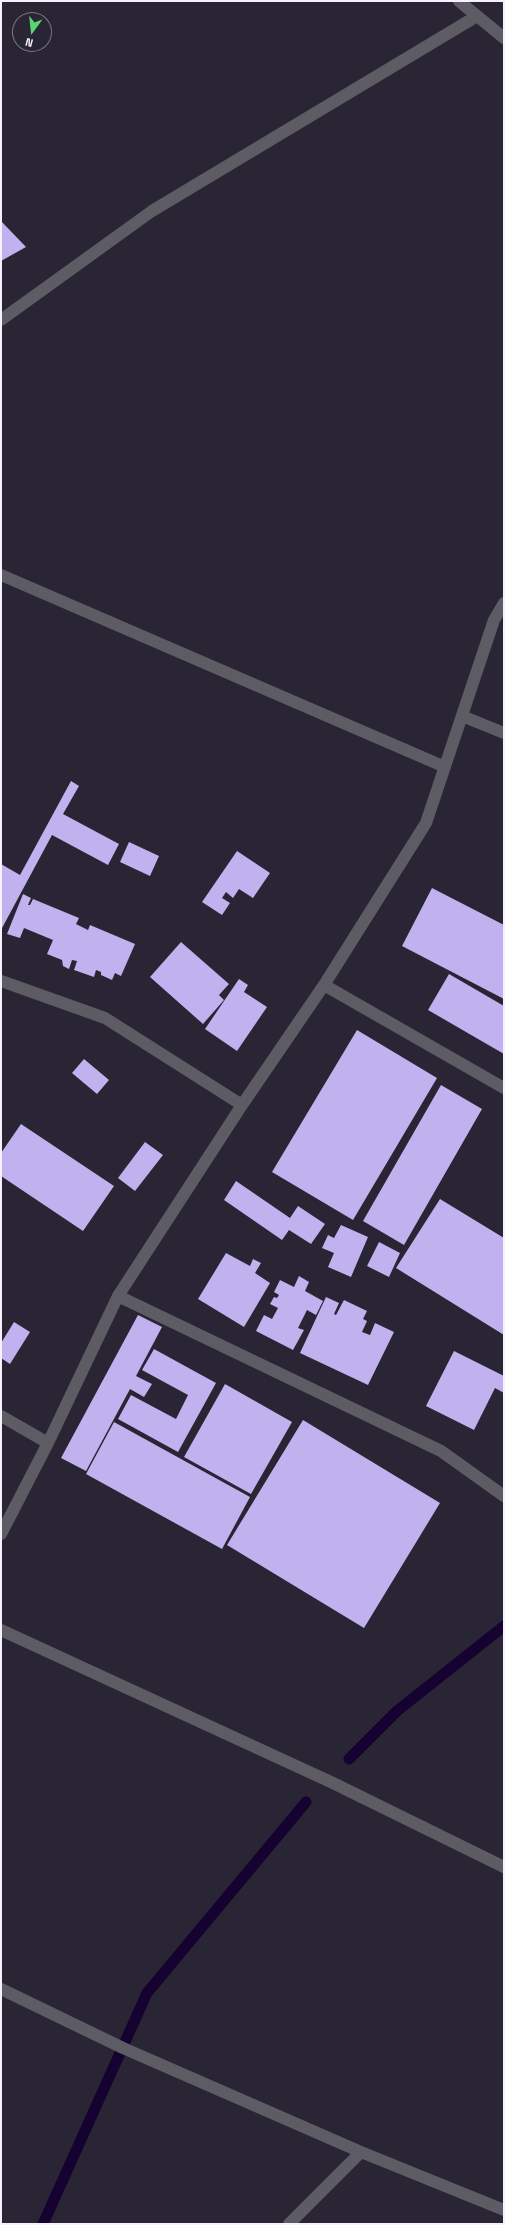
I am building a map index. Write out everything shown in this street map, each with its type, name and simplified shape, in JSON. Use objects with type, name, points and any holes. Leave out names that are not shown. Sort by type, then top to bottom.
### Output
[{"type":"street","points":[[459,1],[504,38]]},
{"type":"street","points":[[1,320],[152,211],[477,16]]},
{"type":"street","points":[[1,575],[445,767]]},
{"type":"street","points":[[1,1534],[48,1444],[118,1296],[242,1105],[324,985],[426,823],[494,620],[504,603]]},
{"type":"street","points":[[462,716],[504,733]]},
{"type":"street","points":[[1,980],[105,1018],[242,1105]]},
{"type":"street","points":[[324,985],[504,1088]]},
{"type":"street","points":[[118,1296],[441,1452],[504,1496]]},
{"type":"street","points":[[1,1416],[48,1444]]},
{"type":"street","points":[[1,1630],[333,1783],[504,1867]]},
{"type":"street","points":[[1,1989],[123,2048],[361,2152],[504,2210]]},
{"type":"street","points":[[289,2224],[361,2152]]},
{"type":"building","points":[[1,221],[26,247],[1,261]]},
{"type":"building","points":[[71,781],[79,786],[63,814],[119,844],[108,865],[52,835],[1,930],[1,864],[20,875]]},
{"type":"building","points":[[129,842],[159,856],[150,876],[120,862]]},
{"type":"building","points":[[237,851],[270,873],[253,898],[239,889],[233,898],[226,892],[222,898],[230,903],[222,915],[202,902]]},
{"type":"building","points":[[432,888],[504,925],[504,999],[402,946]]},
{"type":"building","points":[[23,894],[31,898],[28,905],[30,905],[33,899],[79,918],[76,924],[88,930],[90,925],[135,944],[121,976],[115,973],[112,980],[101,975],[101,972],[96,970],[94,977],[74,970],[77,961],[72,960],[69,969],[63,966],[62,960],[47,954],[53,940],[24,928],[20,938],[7,934]]},
{"type":"building","points":[[181,942],[229,984],[219,995],[224,1000],[203,1024],[150,977]]},
{"type":"building","points":[[449,974],[504,1006],[504,1054],[428,1010]]},
{"type":"building","points":[[239,979],[248,985],[244,992],[267,1007],[237,1051],[205,1029]]},
{"type":"building","points":[[357,1030],[437,1078],[353,1220],[272,1172]]},
{"type":"building","points":[[84,1059],[109,1080],[97,1094],[72,1073]]},
{"type":"building","points":[[441,1085],[482,1109],[404,1245],[363,1221]]},
{"type":"building","points":[[21,1124],[114,1186],[83,1231],[1,1176],[1,1153]]},
{"type":"building","points":[[145,1142],[163,1155],[135,1191],[118,1178]]},
{"type":"building","points":[[236,1181],[290,1218],[298,1206],[325,1224],[311,1244],[289,1230],[282,1240],[224,1200]]},
{"type":"building","points":[[440,1199],[504,1238],[504,1335],[396,1268]]},
{"type":"building","points":[[341,1225],[368,1237],[351,1277],[328,1267],[334,1253],[322,1248],[328,1235],[334,1238]]},
{"type":"building","points":[[379,1242],[400,1253],[389,1277],[367,1266]]},
{"type":"building","points":[[226,1253],[250,1266],[253,1259],[261,1263],[255,1273],[270,1283],[244,1327],[198,1299]]},
{"type":"building","points":[[299,1276],[309,1282],[305,1291],[323,1301],[316,1315],[307,1310],[298,1328],[304,1330],[293,1350],[256,1331],[264,1315],[272,1319],[278,1308],[270,1304],[274,1297],[277,1298],[279,1295],[274,1292],[280,1280],[294,1287]]},
{"type":"building","points":[[326,1297],[339,1303],[334,1314],[336,1315],[344,1300],[367,1311],[363,1319],[367,1321],[362,1332],[370,1335],[375,1323],[394,1332],[368,1385],[300,1353]]},
{"type":"building","points":[[138,1315],[162,1327],[136,1376],[152,1384],[144,1397],[130,1389],[86,1471],[61,1458]]},
{"type":"building","points":[[14,1322],[30,1332],[10,1364],[1,1358],[1,1343]]},
{"type":"building","points":[[154,1349],[216,1383],[178,1452],[118,1419],[131,1395],[176,1419],[188,1395],[142,1370]]},
{"type":"building","points":[[454,1351],[504,1376],[504,1393],[495,1388],[474,1430],[426,1406]]},
{"type":"building","points":[[225,1384],[292,1422],[251,1494],[184,1457]]},
{"type":"building","points":[[303,1420],[440,1503],[364,1628],[227,1545]]},
{"type":"building","points":[[114,1422],[250,1497],[222,1549],[86,1474]]},
{"type":"waterway","points":[[349,1759],[397,1711],[504,1626]]},
{"type":"waterway","points":[[43,2224],[147,1993],[306,1802]]}]
